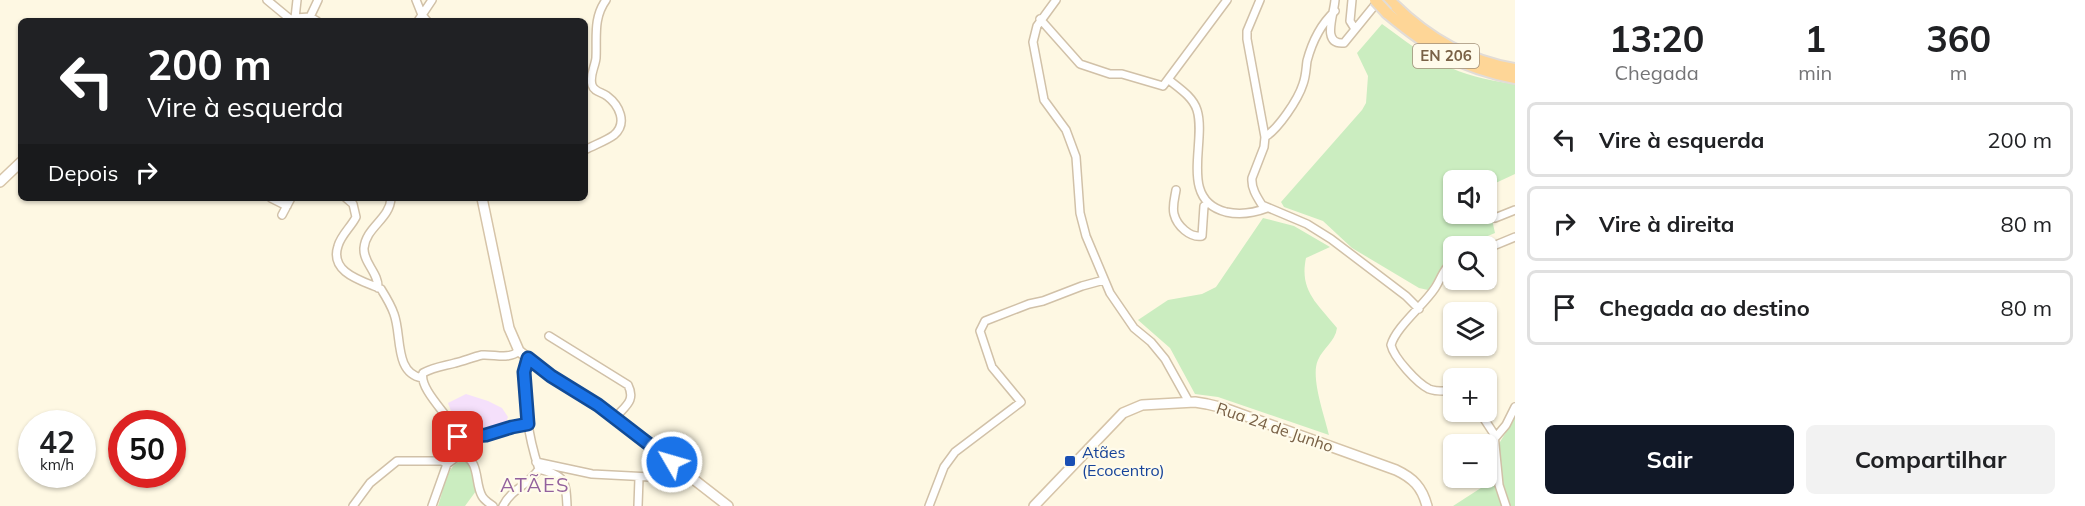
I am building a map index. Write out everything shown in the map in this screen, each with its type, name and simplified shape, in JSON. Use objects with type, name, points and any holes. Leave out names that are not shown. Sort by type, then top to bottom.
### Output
[{"type":"highway","name":"EN 206","points":[[1376,0],[1390,6],[1445,45],[1479,60],[1515,69]]},
{"type":"highway","name":"EN 206","points":[[1390,6],[1426,44],[1446,56],[1486,72],[1515,78]]},
{"type":"main road","points":[[0,182],[18,165]]},
{"type":"main road","points":[[483,201],[509,328],[519,351],[615,418],[728,506]]},
{"type":"main road","name":"Rua 24 de Junho","points":[[1034,506],[1123,413],[1142,405],[1189,402],[1224,408],[1396,470],[1411,477],[1419,486],[1427,506]]},
{"type":"street","points":[[267,0],[289,18]]},
{"type":"street","points":[[297,0],[295,18],[310,17],[318,0]]},
{"type":"street","points":[[416,0],[422,18]]},
{"type":"street","points":[[423,18],[432,0]]},
{"type":"street","points":[[588,148],[615,134],[622,115],[606,95],[592,86],[596,59],[597,19],[600,8],[606,0]]},
{"type":"street","points":[[1056,0],[1040,19],[1033,42],[1044,100],[1066,130],[1076,157],[1080,213],[1086,236],[1110,293],[1134,328],[1151,342],[1165,359],[1189,402]]},
{"type":"street","points":[[1040,19],[1080,64],[1110,74],[1122,74],[1163,86],[1227,0]]},
{"type":"street","points":[[1260,0],[1247,30],[1264,137],[1264,147],[1252,183],[1257,199],[1262,205],[1307,224],[1331,239],[1406,296],[1419,309]]},
{"type":"street","points":[[1335,0],[1330,35],[1332,41],[1337,44],[1344,43],[1376,0]]},
{"type":"street","points":[[1352,0],[1350,21],[1355,29]]},
{"type":"street","points":[[1264,137],[1272,132],[1296,100],[1302,88],[1307,60],[1321,26],[1335,11]]},
{"type":"street","points":[[1169,80],[1183,90],[1196,107],[1200,120],[1197,171],[1200,189],[1208,203],[1217,210],[1233,214],[1248,213],[1267,207]]},
{"type":"street","points":[[1176,189],[1173,212],[1183,228],[1193,235],[1203,236],[1204,206],[1208,203]]},
{"type":"street","points":[[277,201],[287,206]]},
{"type":"street","points":[[282,215],[290,201]]},
{"type":"street","points":[[350,201],[356,217],[338,246],[336,256],[341,268],[353,279],[381,289],[395,315],[404,366],[410,374],[422,378]]},
{"type":"street","points":[[378,288],[378,281],[367,262],[364,249],[367,236],[386,216],[390,201]]},
{"type":"street","points":[[1497,217],[1515,210]]},
{"type":"street","points":[[1497,244],[1515,237]]},
{"type":"street","points":[[1443,274],[1419,309],[1393,338],[1391,345],[1392,351],[1423,385],[1431,390],[1443,391]]},
{"type":"street","points":[[928,506],[944,466],[955,452],[1021,402],[992,367],[980,331],[985,321],[1104,280]]},
{"type":"street","points":[[549,336],[628,385],[632,394],[631,400],[615,418]]},
{"type":"street","points":[[461,454],[458,437],[442,408],[425,389],[423,373],[431,368],[485,355],[514,355],[519,351]]},
{"type":"street","points":[[503,506],[508,495],[532,479],[537,466],[528,424],[524,372],[528,358]]},
{"type":"street","points":[[1497,436],[1506,425],[1515,407]]},
{"type":"street","points":[[458,437],[486,435],[528,424]]},
{"type":"street","points":[[432,506],[447,464],[461,454]]},
{"type":"street","points":[[461,454],[468,456],[475,466],[482,497],[493,506]]},
{"type":"street","points":[[537,466],[639,478],[650,477],[667,459]]},
{"type":"street","points":[[353,506],[370,483],[397,460],[442,461],[447,464]]},
{"type":"street","points":[[1497,462],[1499,485],[1506,506]]},
{"type":"street","points":[[537,466],[556,474],[563,480],[567,506]]},
{"type":"street","points":[[638,506],[639,478]]},
{"type":"shaded area","points":[[466,394],[502,408],[508,417],[505,424],[486,434],[461,435],[449,412],[451,411],[448,403]]},
{"type":"green space","points":[[1382,24],[1429,57],[1459,71],[1476,77],[1515,84],[1515,174],[1497,182],[1497,170],[1443,170],[1443,224],[1493,224],[1495,233],[1488,236],[1443,236],[1443,267],[1428,290],[1419,288],[1352,248],[1323,221],[1284,207],[1281,202],[1366,103],[1368,76],[1357,53]]},
{"type":"green space","points":[[1263,218],[1294,226],[1330,247],[1306,258],[1305,269],[1305,279],[1312,296],[1337,328],[1316,367],[1317,386],[1329,435],[1218,397],[1195,394],[1170,348],[1138,320],[1168,300],[1202,294],[1216,287]]},
{"type":"green space","points":[[1515,417],[1515,506],[1453,506],[1481,488],[1497,488],[1497,450]]},
{"type":"green space","points":[[465,460],[472,467],[476,491],[465,506],[438,506],[449,472],[458,462]]},
{"type":"place","name":"Atães (Ecocentro)","points":[[1070,461]]},
{"type":"district","name":"ATÃES","points":[[535,485]]},
{"type":"route","points":[[458,437],[486,435],[528,424],[524,372],[528,358],[551,376],[598,405],[672,462]]}]
